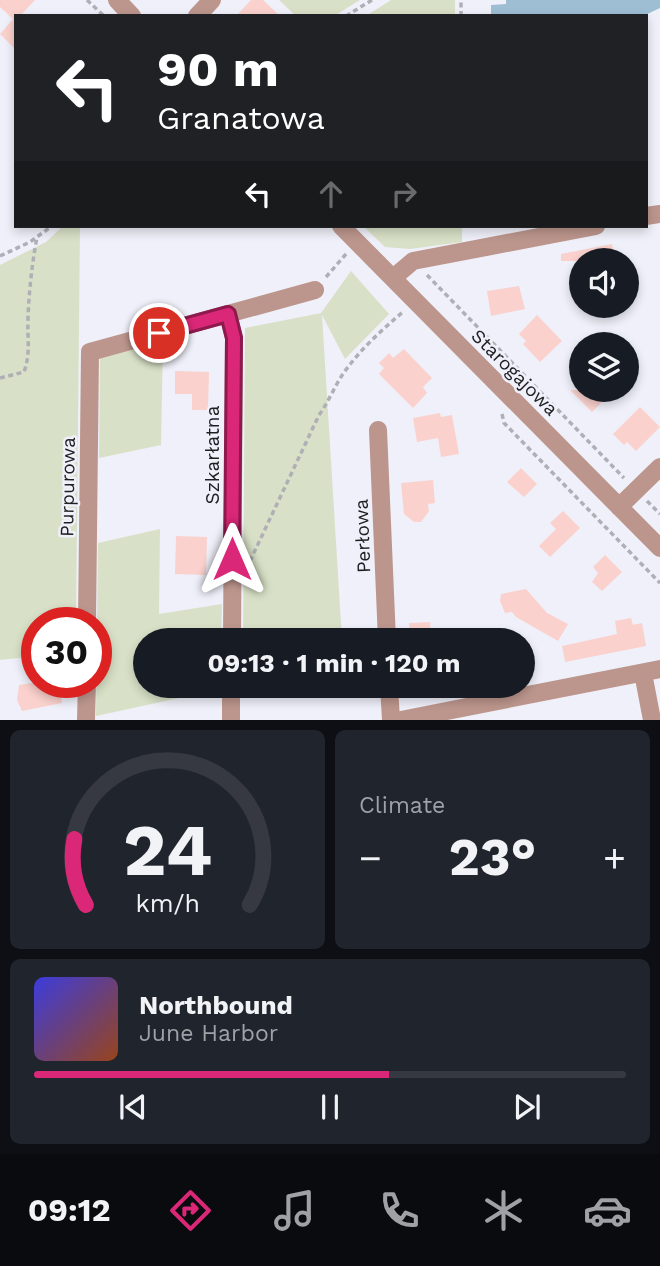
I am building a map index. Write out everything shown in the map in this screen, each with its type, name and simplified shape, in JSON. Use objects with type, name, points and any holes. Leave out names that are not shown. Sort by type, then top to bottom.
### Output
[{"type":"street","points":[[117,0],[130,14]]},
{"type":"street","points":[[199,14],[212,0]]},
{"type":"street","name":"Starogajowa","points":[[343,228],[660,548]]},
{"type":"street","points":[[393,278],[413,261],[586,228]]},
{"type":"street","points":[[228,314],[315,290]]},
{"type":"street","name":"Purpurowa","points":[[87,607],[90,352],[228,314]]},
{"type":"street","name":"Szkarłatna","points":[[228,314],[234,338],[232,628]]},
{"type":"street","name":"Perłowa","points":[[378,430],[386,628]]},
{"type":"street","points":[[620,507],[660,467]]},
{"type":"street","points":[[401,720],[651,671],[652,720]]},
{"type":"street","points":[[86,698],[86,720]]},
{"type":"street","points":[[231,720],[232,698]]},
{"type":"street","points":[[390,698],[391,720]]},
{"type":"path","points":[[87,0],[102,14]]},
{"type":"path","points":[[349,14],[372,0]]},
{"type":"path","points":[[0,256],[49,228]]},
{"type":"path","points":[[0,378],[24,372],[30,355],[28,321],[31,273],[37,237]]},
{"type":"path","points":[[315,290],[358,243]]},
{"type":"path","points":[[413,261],[660,514]]},
{"type":"path","points":[[232,579],[245,579],[250,562],[319,415],[331,399],[348,366],[416,301]]},
{"type":"green space","points":[[279,0],[360,0],[337,14],[294,14]]},
{"type":"green space","points":[[391,0],[455,0],[455,14],[369,14]]},
{"type":"green space","points":[[61,228],[80,228],[76,607],[21,607],[21,658],[0,660],[0,265],[46,242]]},
{"type":"green space","points":[[365,228],[462,228],[462,242],[410,249],[385,247]]},
{"type":"green space","points":[[351,271],[389,314],[345,359],[322,315],[341,628],[243,628],[245,328],[321,313]]},
{"type":"green space","points":[[163,339],[161,445],[99,458],[100,358]]},
{"type":"green space","points":[[160,529],[159,614],[222,604],[221,628],[133,628],[133,698],[179,698],[96,716],[96,698],[112,698],[112,607],[97,607],[98,543]]},
{"type":"water","points":[[506,0],[660,0],[660,8],[647,14],[491,14],[491,5],[506,4]]},
{"type":"building","points":[[0,0],[35,0],[22,14],[14,14],[14,48],[0,34],[13,19],[0,7]]},
{"type":"building","points":[[251,0],[263,0],[278,14],[238,14]]},
{"type":"building","points":[[612,244],[613,248],[592,248]]},
{"type":"building","points":[[569,252],[569,261],[561,261],[561,254]]},
{"type":"building","points":[[519,286],[525,309],[491,316],[487,291]]},
{"type":"building","points":[[537,315],[562,341],[540,362],[523,344],[526,341],[519,334]]},
{"type":"building","points":[[404,349],[432,378],[423,387],[427,393],[413,408],[379,374],[384,368],[379,363],[389,353],[393,358]]},
{"type":"building","points":[[175,371],[209,372],[208,410],[192,410],[192,394],[175,394]]},
{"type":"building","points":[[582,402],[602,402],[592,412]]},
{"type":"building","points":[[640,407],[660,427],[636,451],[627,442],[624,445],[613,434]]},
{"type":"building","points":[[440,413],[441,417],[452,415],[459,454],[441,457],[438,438],[417,442],[413,418]]},
{"type":"building","points":[[521,468],[537,484],[524,497],[507,482]]},
{"type":"building","points":[[433,480],[435,503],[428,504],[429,511],[421,522],[414,522],[404,514],[401,483]]},
{"type":"building","points":[[563,511],[580,528],[550,557],[539,546],[556,529],[550,523]]},
{"type":"building","points":[[176,536],[207,537],[206,575],[175,574]]},
{"type":"building","points":[[605,555],[622,572],[602,591],[592,582],[598,573],[593,567]]},
{"type":"building","points":[[526,589],[547,613],[568,624],[558,641],[512,612],[505,613],[500,601],[501,594]]},
{"type":"building","points":[[631,618],[633,625],[642,623],[646,646],[565,662],[562,646],[617,634],[615,621]]},
{"type":"building","points":[[430,622],[430,628],[409,628],[409,623]]},
{"type":"building","points":[[19,685],[21,698],[62,698],[62,703],[22,711],[17,700]]},
{"type":"route","points":[[159,333],[228,314],[234,338],[232,559]]}]
